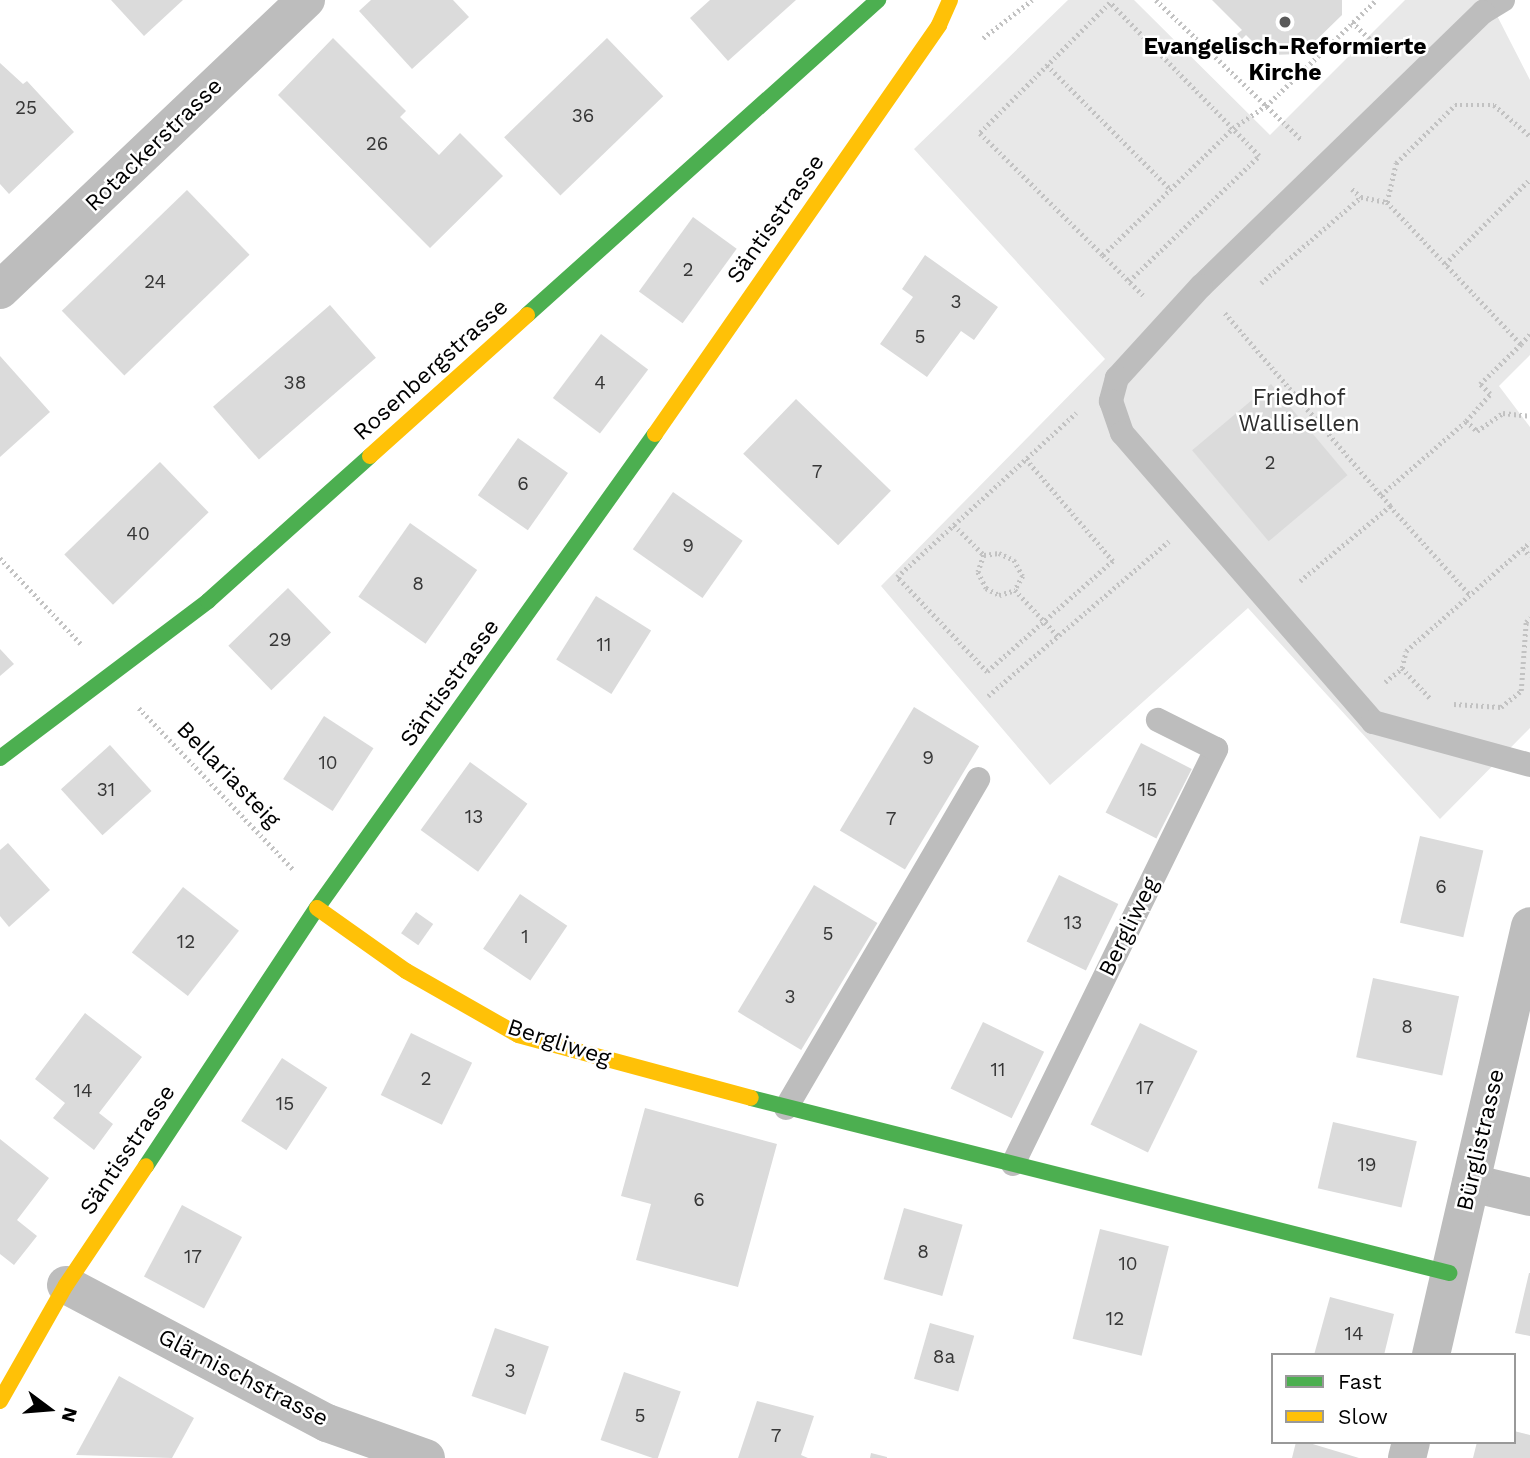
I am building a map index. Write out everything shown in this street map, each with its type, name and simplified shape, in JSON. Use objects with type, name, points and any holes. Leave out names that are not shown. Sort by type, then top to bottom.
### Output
[{"type":"street","name":"Rotackerstrasse","points":[[0,290],[306,0]]},
{"type":"street","name":"Rosenbergstrasse","points":[[0,758],[208,601],[878,0]]},
{"type":"street","name":"Säntisstrasse","points":[[1,1398],[66,1285],[317,908],[606,504],[939,25],[950,0]]},
{"type":"street","name":"Bergliweg","points":[[317,908],[406,971],[518,1035],[786,1108],[1450,1273]]},
{"type":"street","name":"Bürglistrasse","points":[[1431,1353],[1530,926]]},
{"type":"street","points":[[1471,1183],[1530,1197]]},
{"type":"street","name":"Glärnischstrasse","points":[[66,1285],[327,1423],[426,1458]]},
{"type":"lane","points":[[1503,0],[1483,12],[1328,166],[1201,286],[1171,323],[1117,377],[1111,401],[1122,433],[1373,722],[1530,765]]},
{"type":"lane","name":"Bergliweg","points":[[1013,1164],[1216,749],[1158,720]]},
{"type":"lane","points":[[786,1108],[978,779]]},
{"type":"path","points":[[979,41],[1032,0]]},
{"type":"path","points":[[1156,0],[1328,166]]},
{"type":"path","points":[[1103,255],[1233,128],[1266,106],[1376,0]]},
{"type":"path","points":[[1129,281],[1258,156],[1110,3],[980,133],[1171,323]]},
{"type":"path","points":[[1352,22],[1370,39]]},
{"type":"path","points":[[1047,65],[1171,190]]},
{"type":"path","points":[[1521,344],[1387,202],[1396,163],[1455,105],[1494,105],[1530,135]]},
{"type":"path","points":[[1445,264],[1530,179]]},
{"type":"path","points":[[1258,286],[1361,197]]},
{"type":"path","points":[[1226,313],[1470,595]]},
{"type":"path","points":[[1381,495],[1466,421],[1490,394],[1480,384],[1530,334]]},
{"type":"path","points":[[1466,421],[1477,430],[1503,413],[1530,416]]},
{"type":"path","points":[[1026,459],[1113,561],[987,672],[897,577],[1058,427]]},
{"type":"path","points":[[1272,605],[1391,506]]},
{"type":"path","points":[[988,695],[1196,518]]},
{"type":"path","points":[[954,525],[984,555]]},
{"type":"path","points":[[1358,705],[1402,668],[1406,651],[1530,542]]},
{"type":"path","points":[[1523,548],[1530,556]]},
{"type":"path","points":[[999,553],[1014,560],[1023,576],[1015,590],[999,595],[986,588],[978,572],[984,555],[999,553]]},
{"type":"path","points":[[0,558],[89,653]]},
{"type":"path","points":[[1015,590],[1058,636]]},
{"type":"path","points":[[1448,703],[1501,707],[1521,691],[1526,622],[1530,618]]},
{"type":"path","points":[[1402,668],[1434,702]]},
{"type":"path","name":"Bellariasteig","points":[[135,704],[295,871]]},
{"type":"green space","name":"Friedhof Wallisellen","points":[[1068,0],[1134,0],[1270,135],[1405,0],[1489,0],[1530,80],[1530,355],[1499,386],[1530,427],[1530,728],[1440,819],[1248,608],[1050,785],[881,586],[1105,359],[914,149]]},
{"type":"building","points":[[111,0],[183,0],[144,36]]},
{"type":"building","points":[[371,0],[453,0],[469,17],[412,69],[359,11]]},
{"type":"building","points":[[710,0],[796,0],[728,61],[690,18]]},
{"type":"building","name":"Evangelisch-Reformierte Kirche","points":[[1212,0],[1342,0],[1342,15],[1302,54],[1266,55],[1246,35],[1242,39],[1237,34],[1242,30]]},
{"type":"building","points":[[333,38],[406,111],[400,117],[439,155],[460,133],[503,176],[430,248],[278,95]]},
{"type":"building","points":[[607,38],[663,96],[560,196],[504,137]]},
{"type":"building","points":[[0,63],[23,84],[27,81],[74,132],[9,194],[0,184]]},
{"type":"building","points":[[187,190],[250,255],[124,376],[62,311]]},
{"type":"building","points":[[693,217],[737,249],[683,323],[639,291]]},
{"type":"building","points":[[925,255],[998,307],[974,340],[961,331],[927,377],[880,344],[913,297],[902,289]]},
{"type":"building","points":[[330,305],[376,358],[259,460],[213,407]]},
{"type":"building","points":[[601,334],[648,370],[600,433],[553,398]]},
{"type":"building","points":[[0,356],[50,412],[0,457]]},
{"type":"building","points":[[1271,384],[1347,475],[1269,541],[1192,450]]},
{"type":"building","points":[[796,399],[891,491],[838,545],[743,454]]},
{"type":"building","points":[[518,438],[568,473],[528,530],[478,495]]},
{"type":"building","points":[[160,462],[209,512],[113,605],[64,554]]},
{"type":"building","points":[[673,492],[743,541],[702,598],[633,549]]},
{"type":"building","points":[[410,523],[477,570],[426,644],[358,597]]},
{"type":"building","points":[[288,588],[331,633],[271,690],[228,646]]},
{"type":"building","points":[[596,596],[651,630],[611,694],[556,660]]},
{"type":"building","points":[[0,649],[14,664],[0,676]]},
{"type":"building","points":[[914,707],[979,746],[905,870],[840,830]]},
{"type":"building","points":[[324,716],[373,748],[333,811],[283,779]]},
{"type":"building","points":[[1141,743],[1192,769],[1156,838],[1106,812]]},
{"type":"building","points":[[110,745],[151,791],[102,835],[61,789]]},
{"type":"building","points":[[470,762],[527,804],[478,872],[421,830]]},
{"type":"building","points":[[1420,836],[1483,851],[1463,937],[1400,923]]},
{"type":"building","points":[[8,843],[50,890],[9,927],[0,916],[0,850]]},
{"type":"building","points":[[1059,875],[1118,904],[1086,970],[1027,942]]},
{"type":"building","points":[[814,885],[877,923],[801,1050],[738,1012]]},
{"type":"building","points":[[183,887],[239,931],[188,996],[132,952]]},
{"type":"building","points":[[520,894],[567,926],[530,981],[483,949]]},
{"type":"building","points":[[416,912],[433,924],[418,945],[401,933]]},
{"type":"building","points":[[1373,978],[1459,996],[1442,1076],[1356,1057]]},
{"type":"building","points":[[85,1013],[142,1057],[99,1113],[113,1124],[94,1150],[53,1118],[65,1103],[35,1079]]},
{"type":"building","points":[[983,1022],[1044,1052],[1012,1118],[951,1089]]},
{"type":"building","points":[[1140,1023],[1198,1051],[1148,1153],[1090,1125]]},
{"type":"building","points":[[411,1033],[472,1063],[442,1125],[381,1095]]},
{"type":"building","points":[[282,1058],[327,1087],[286,1150],[241,1121]]},
{"type":"building","points":[[645,1108],[777,1144],[738,1287],[636,1260],[651,1204],[621,1196]]},
{"type":"building","points":[[1333,1122],[1417,1141],[1401,1208],[1318,1188]]},
{"type":"building","points":[[0,1139],[49,1178],[17,1220],[37,1236],[14,1265],[0,1254]]},
{"type":"building","points":[[182,1205],[242,1237],[204,1308],[144,1277]]},
{"type":"building","points":[[904,1208],[963,1225],[942,1296],[884,1279]]},
{"type":"building","points":[[1100,1229],[1169,1246],[1142,1356],[1073,1339]]},
{"type":"building","points":[[1530,1273],[1530,1336],[1515,1333]]},
{"type":"building","points":[[1330,1297],[1394,1314],[1384,1353],[1315,1353]]},
{"type":"building","points":[[930,1323],[974,1336],[958,1391],[914,1379]]},
{"type":"building","points":[[495,1328],[549,1347],[525,1415],[472,1396]]},
{"type":"building","points":[[624,1372],[681,1392],[658,1458],[601,1440]]},
{"type":"building","points":[[119,1376],[194,1418],[172,1458],[76,1455]]},
{"type":"building","points":[[757,1401],[814,1416],[801,1455],[808,1458],[738,1458]]},
{"type":"building","points":[[1516,1432],[1530,1435],[1530,1458],[1473,1458],[1476,1444],[1516,1444]]},
{"type":"building","points":[[1296,1444],[1313,1444],[1359,1458],[1292,1458]]},
{"type":"building","points":[[871,1453],[887,1457],[887,1458],[870,1458]]},
{"type":"traffic: fast","points":[[527,315],[878,0]]},
{"type":"traffic: fast","points":[[146,1166],[317,908],[655,434]]},
{"type":"traffic: fast","points":[[0,758],[208,601],[370,456]]},
{"type":"traffic: fast","points":[[751,1098],[1449,1273]]},
{"type":"traffic: slow","points":[[655,434],[939,25],[950,0]]},
{"type":"traffic: slow","points":[[370,456],[527,315]]},
{"type":"traffic: slow","points":[[317,908],[406,971],[518,1035],[751,1098]]},
{"type":"traffic: slow","points":[[0,1401],[66,1285],[146,1166]]},
{"type":"place","name":"Evangelisch-Reformierte Kirche","points":[[1285,22]]}]
